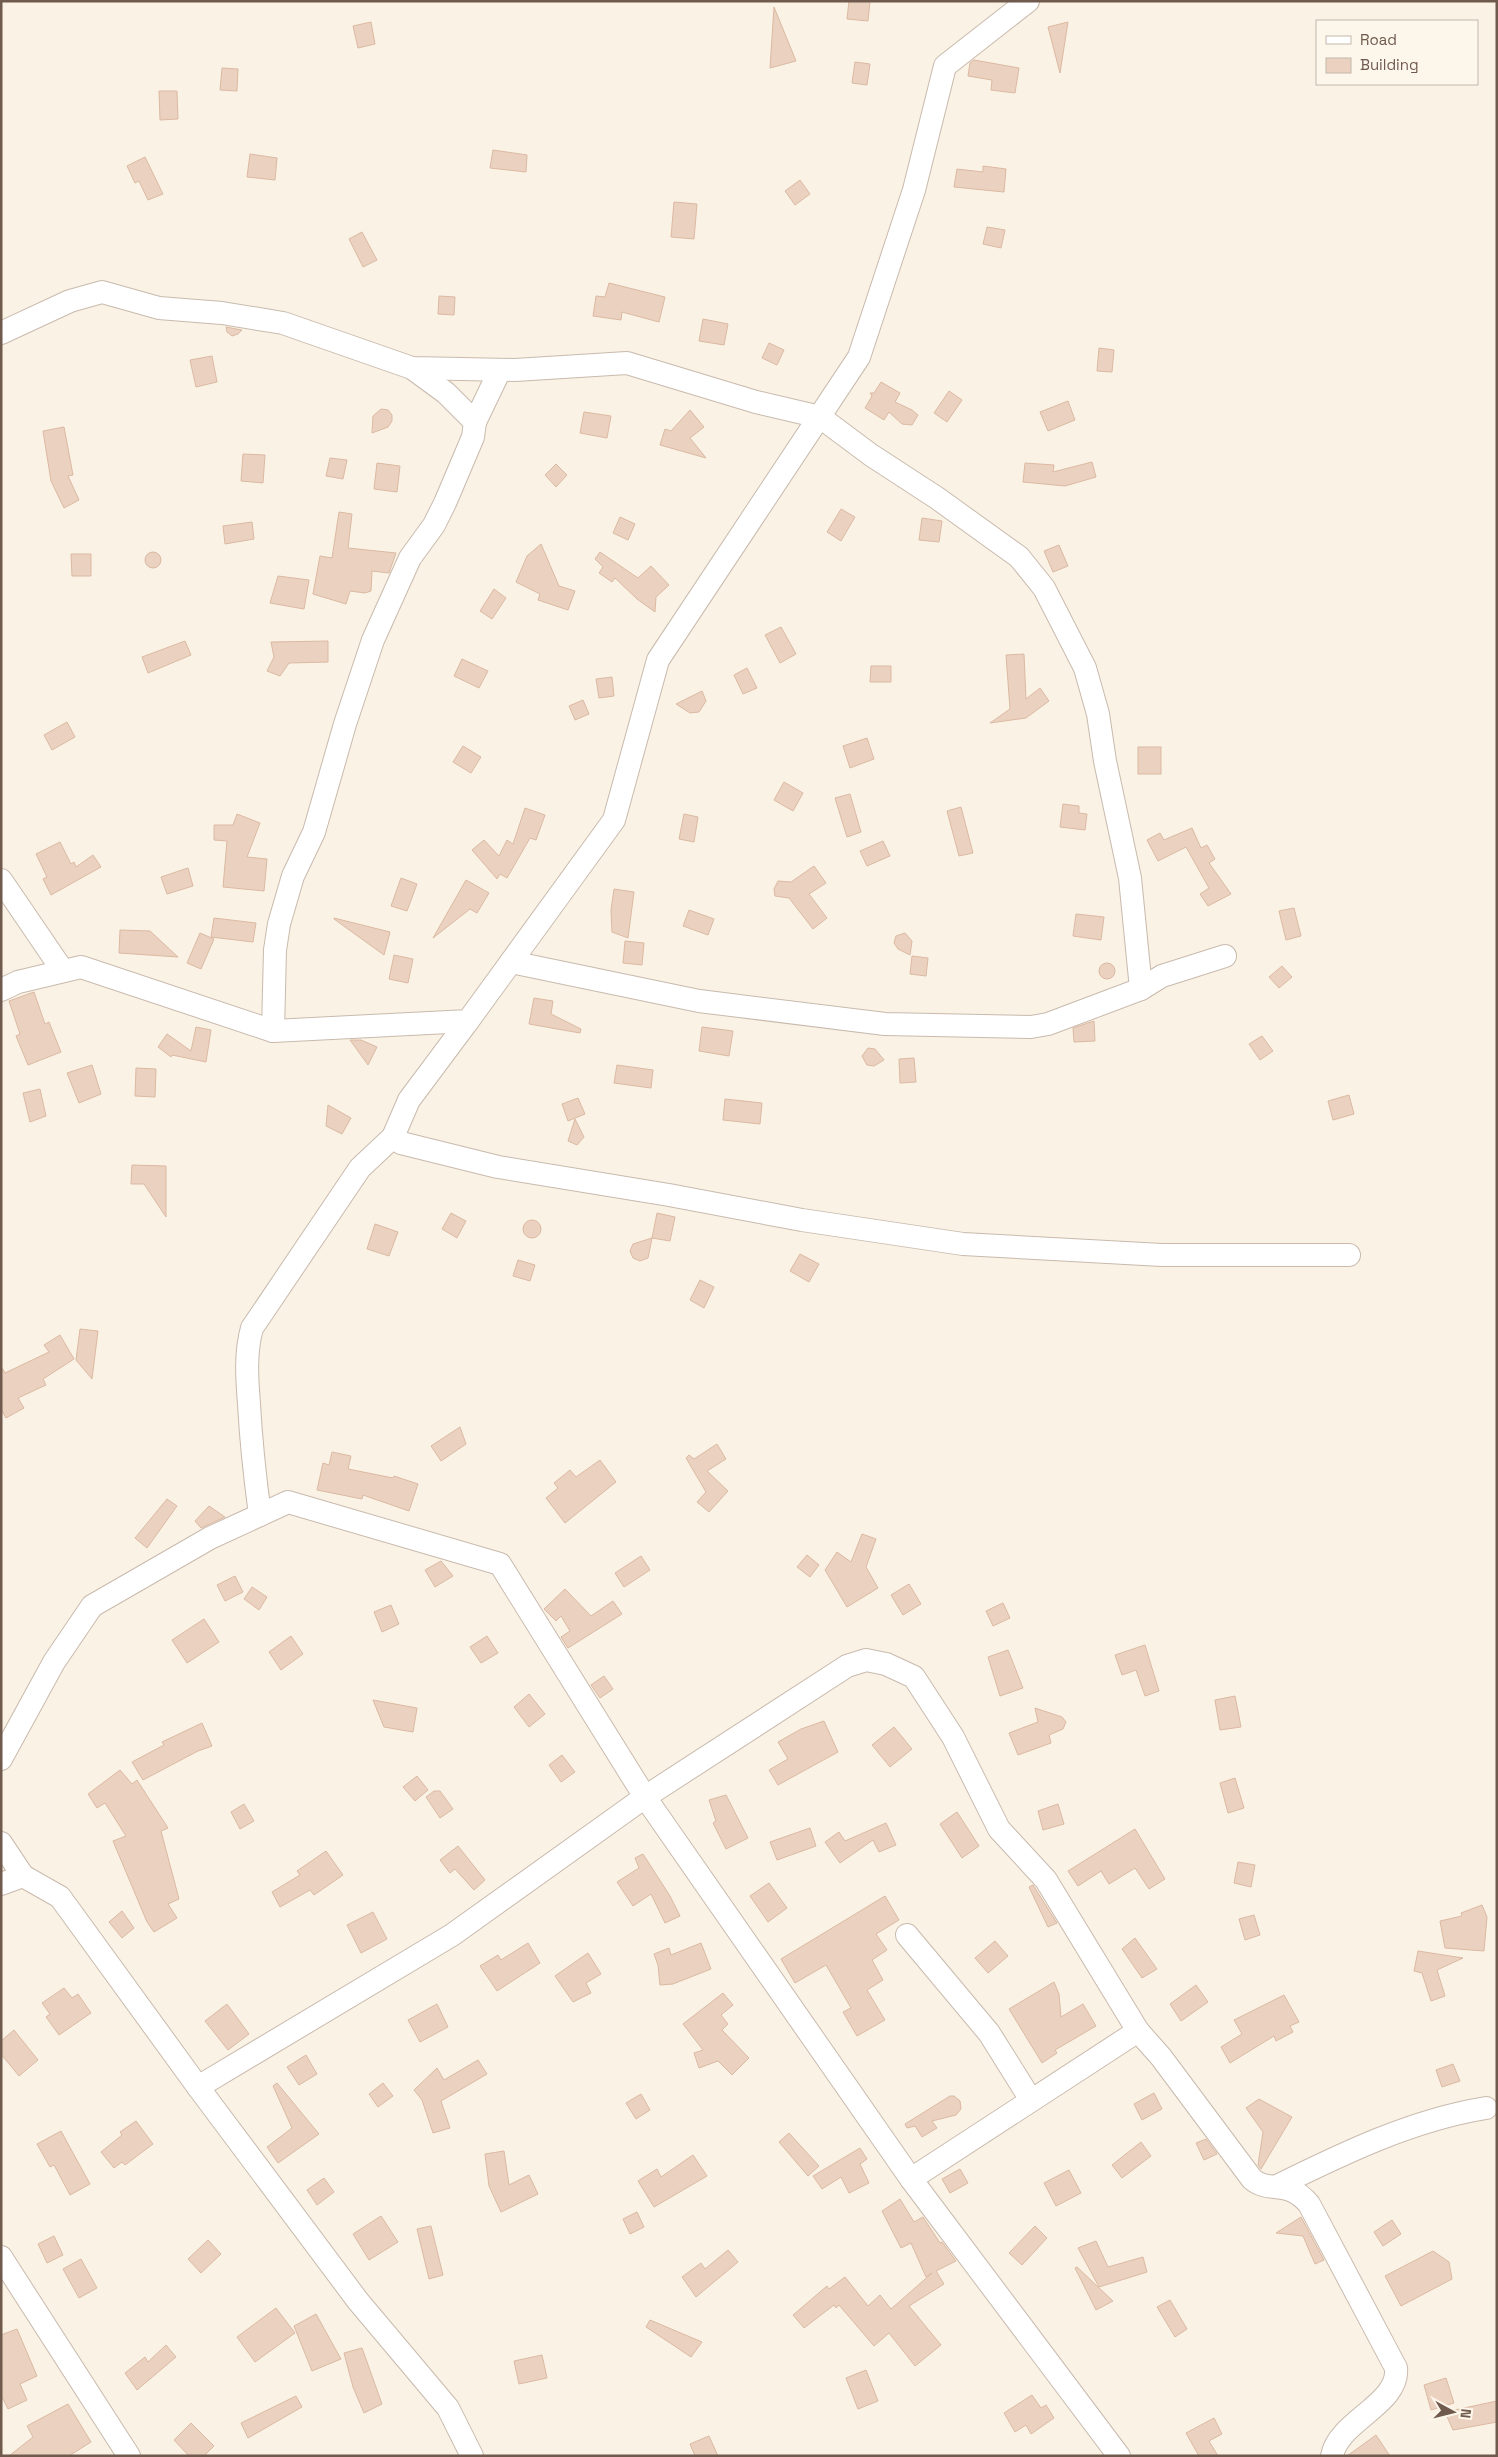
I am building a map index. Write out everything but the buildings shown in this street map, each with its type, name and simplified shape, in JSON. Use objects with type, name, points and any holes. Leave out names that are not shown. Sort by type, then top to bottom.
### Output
[{"type":"street","points":[[260,1515],[252,1452],[247,1368],[248,1342],[252,1328],[360,1168],[394,1137],[409,1100],[614,820],[658,660],[860,357],[914,190],[946,66],[1028,1]]},
{"type":"street","points":[[1,333],[70,301],[102,292],[158,308],[222,313],[283,323],[412,368],[446,393],[475,422]]},
{"type":"street","points":[[412,368],[500,370],[627,363],[756,402],[820,417],[871,455],[937,498],[1019,557],[1044,588],[1085,668],[1098,714],[1130,878],[1140,989]]},
{"type":"street","points":[[273,1031],[275,950],[279,924],[293,876],[314,832],[345,724],[373,640],[410,558],[434,525],[445,503],[473,437],[475,422],[480,408],[500,370]]},
{"type":"street","points":[[1,880],[63,971]]},
{"type":"street","points":[[511,962],[699,1001],[885,1024],[1031,1027],[1048,1024],[1140,989],[1162,976],[1225,956]]},
{"type":"street","points":[[1,990],[18,982],[81,967],[273,1031],[468,1020]]},
{"type":"street","points":[[394,1137],[401,1143],[498,1167],[669,1195],[802,1220],[962,1244],[1162,1255],[1349,1255]]},
{"type":"street","points":[[1,1759],[54,1662],[92,1606],[210,1538],[288,1502],[500,1564],[645,1797],[911,2179],[1119,2456]]},
{"type":"street","points":[[198,2087],[452,1935],[645,1797],[847,1666],[866,1660],[898,1667],[914,1677],[953,1737],[999,1829],[1046,1880],[1138,2031],[1161,2057],[1252,2179],[1264,2185],[1294,2190],[1309,2204],[1396,2368],[1395,2382],[1381,2399],[1341,2437],[1332,2456]]},
{"type":"street","points":[[1,1843],[23,1876],[60,1897],[198,2087],[358,2301],[448,2408],[472,2456]]},
{"type":"street","points":[[1,1884],[23,1876]]},
{"type":"street","points":[[907,1935],[989,2032],[1031,2100]]},
{"type":"street","points":[[911,2179],[1138,2031]]},
{"type":"street","points":[[1277,2186],[1348,2151],[1448,2114],[1486,2108]]},
{"type":"street","points":[[1,2257],[129,2456]]}]
